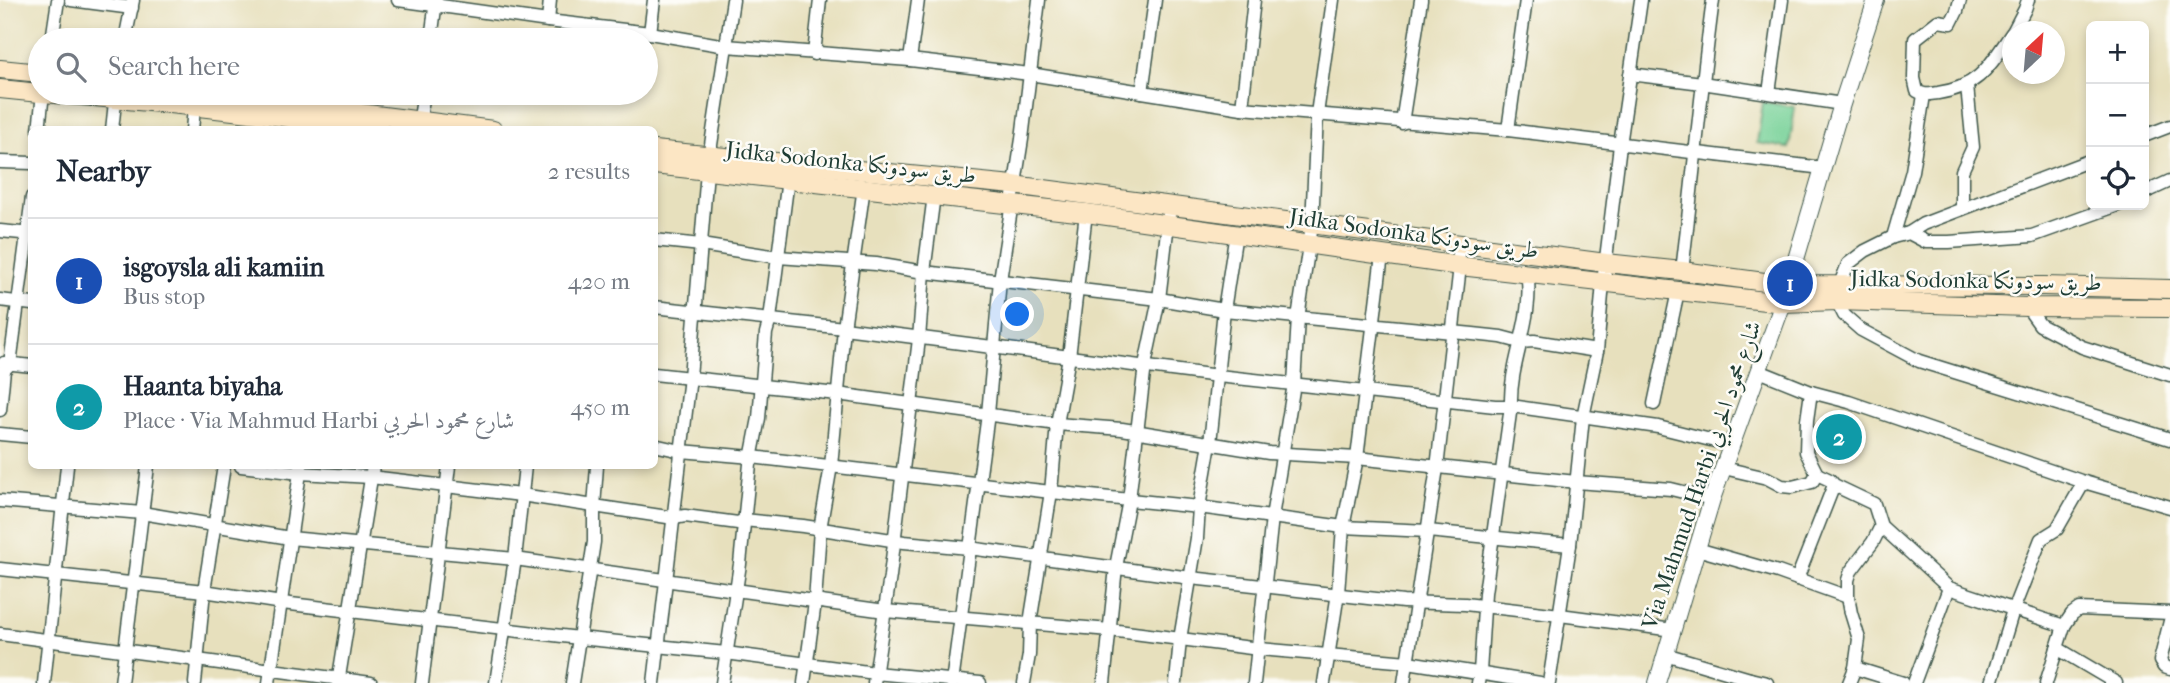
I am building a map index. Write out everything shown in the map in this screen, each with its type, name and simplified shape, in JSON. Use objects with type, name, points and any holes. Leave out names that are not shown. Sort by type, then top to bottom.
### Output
[{"type":"main road","points":[[0,69],[28,72]]},
{"type":"main road","points":[[0,89],[28,92]]},
{"type":"main road","points":[[181,105],[269,122],[327,126]]},
{"type":"main road","points":[[303,105],[419,125]]},
{"type":"main road","name":"Jidka Sodonka طريق سودونكا","points":[[658,151],[788,179],[1086,213],[1460,266],[1783,303],[1838,293],[2170,289]]},
{"type":"main road","name":"Jidka Sodonka طريق سودونكا","points":[[658,165],[709,164],[1013,185],[1838,293],[2027,307],[2170,308]]},
{"type":"main road","points":[[2117,288],[2117,307]]},
{"type":"street","points":[[54,28],[58,0]]},
{"type":"street","points":[[71,0],[132,4],[127,28]]},
{"type":"street","points":[[398,0],[436,2],[608,28]]},
{"type":"street","points":[[548,21],[550,0]]},
{"type":"street","points":[[651,28],[654,0]]},
{"type":"street","points":[[654,683],[690,377],[709,164],[733,0]]},
{"type":"street","points":[[814,54],[820,0]]},
{"type":"street","points":[[910,60],[918,0]]},
{"type":"street","points":[[952,682],[988,414],[1000,280],[1039,0]]},
{"type":"street","points":[[1142,92],[1155,0]]},
{"type":"street","points":[[1242,108],[1254,0]]},
{"type":"street","points":[[1254,683],[1272,517],[1294,384],[1298,318],[1312,225],[1317,114],[1333,0]]},
{"type":"street","points":[[1402,123],[1421,0]]},
{"type":"street","points":[[1508,130],[1526,0]]},
{"type":"street","points":[[1549,683],[1570,545],[1583,417],[1597,351],[1620,145],[1641,0]]},
{"type":"street","points":[[1682,271],[1713,0]]},
{"type":"street","points":[[1769,93],[1782,0]]},
{"type":"street","name":"Via Mahmud Harbi شارع محمود الحربي","points":[[1657,683],[1712,499],[1783,303],[1876,0]]},
{"type":"street","points":[[1960,0],[1958,11],[1951,23],[1938,21],[1915,39],[1914,78],[1917,91],[1924,95],[1955,91],[1967,86],[1987,68],[2002,47]]},
{"type":"street","points":[[2019,21],[2028,0]]},
{"type":"street","points":[[433,28],[436,2]]},
{"type":"street","points":[[658,34],[726,46],[910,60],[1030,74],[1242,108],[1508,130],[1822,169]]},
{"type":"street","points":[[1630,74],[1842,104]]},
{"type":"street","points":[[1962,209],[1962,171],[1973,147],[1967,86]]},
{"type":"street","points":[[1893,237],[1914,161],[1924,95]]},
{"type":"street","points":[[39,126],[41,105]]},
{"type":"street","points":[[112,126],[115,105]]},
{"type":"street","points":[[419,125],[422,105]]},
{"type":"street","points":[[192,126],[194,107]]},
{"type":"street","points":[[2149,134],[2170,127]]},
{"type":"street","points":[[0,162],[28,163]]},
{"type":"street","points":[[2086,162],[1923,224],[1909,233],[1893,237],[1865,251],[1848,264],[1838,293],[1844,315],[1861,330],[1919,361],[2170,439]]},
{"type":"street","points":[[723,683],[759,418],[766,333],[788,179]]},
{"type":"street","points":[[2149,191],[2170,181]]},
{"type":"street","points":[[804,683],[815,602],[820,529],[831,466],[844,328],[864,187]]},
{"type":"street","points":[[874,678],[919,339],[934,195]]},
{"type":"street","points":[[1104,683],[1116,567],[1129,500],[1145,365],[1159,299],[1170,205]]},
{"type":"street","points":[[1909,233],[1926,242],[2032,236],[2104,210]]},
{"type":"street","points":[[1024,683],[1086,213]]},
{"type":"street","points":[[0,231],[28,234]]},
{"type":"street","points":[[1176,683],[1236,233]]},
{"type":"street","points":[[0,410],[5,363],[28,240]]},
{"type":"street","points":[[658,240],[778,257],[876,264],[1159,299],[1224,310],[1501,337],[1520,342],[1535,341],[1597,351]]},
{"type":"street","points":[[1404,683],[1437,468],[1460,266],[1457,244]]},
{"type":"street","points":[[1324,683],[1338,593],[1343,527],[1357,458],[1382,255]]},
{"type":"street","points":[[1479,678],[1492,538],[1511,394],[1529,296],[1527,272]]},
{"type":"street","points":[[1654,404],[1678,291]]},
{"type":"street","points":[[0,300],[28,304]]},
{"type":"street","points":[[2027,307],[2040,325],[2082,347],[2170,375]]},
{"type":"street","points":[[658,308],[770,319],[1365,393],[1511,406],[1658,427],[1731,445]]},
{"type":"street","points":[[5,363],[28,366]]},
{"type":"street","points":[[1759,371],[1811,392],[1936,430],[2084,482],[2170,507]]},
{"type":"street","points":[[658,374],[837,394],[858,399],[1057,424],[1138,431],[1269,453],[1357,458],[1576,482],[1671,489],[1712,499]]},
{"type":"street","points":[[1811,392],[1805,452],[1817,474],[1874,504],[1881,526],[1949,588],[2064,626]]},
{"type":"street","points":[[0,434],[28,437]]},
{"type":"street","points":[[658,446],[1199,507],[1343,527],[1427,531],[1570,545]]},
{"type":"street","points":[[1724,468],[1792,487],[1812,482],[1817,474]]},
{"type":"street","points":[[44,683],[67,469]]},
{"type":"street","points":[[121,683],[148,469]]},
{"type":"street","points":[[195,683],[204,591],[223,469]]},
{"type":"street","points":[[270,676],[300,469],[372,471],[446,487],[674,517],[738,523],[744,520],[1191,578],[1417,602],[1465,604],[1673,630]]},
{"type":"street","points":[[422,683],[449,469]]},
{"type":"street","points":[[496,683],[515,559],[525,469]]},
{"type":"street","points":[[572,683],[591,571],[597,469]]},
{"type":"street","points":[[338,681],[372,471]]},
{"type":"street","points":[[1991,683],[2013,610],[2041,539],[2057,529],[2084,482]]},
{"type":"street","points":[[1797,579],[1834,485]]},
{"type":"street","points":[[0,500],[142,513],[290,538],[515,559],[885,611],[1111,630],[1259,649],[1408,662],[1479,678],[1540,683]]},
{"type":"street","points":[[1849,683],[1855,668],[1859,639],[1848,597],[1848,580],[1881,526]]},
{"type":"street","points":[[1697,549],[1848,597]]},
{"type":"street","points":[[0,569],[726,653],[806,664],[874,678],[980,683]]},
{"type":"street","points":[[1914,683],[1949,588]]},
{"type":"street","points":[[2046,683],[2064,626],[2079,609],[2170,613]]},
{"type":"street","points":[[2170,621],[2160,660],[2164,667],[2170,669]]},
{"type":"street","points":[[0,634],[197,660],[270,676],[371,683]]},
{"type":"street","points":[[2057,649],[2116,683]]},
{"type":"street","points":[[1665,654],[1750,681],[1767,683]]},
{"type":"street","points":[[1855,668],[1903,683]]},
{"type":"green space","points":[[1763,102],[1795,107],[1789,148],[1757,143]]},
{"type":"place","name":"isgoysla ali kamiin","points":[[1790,283]]},
{"type":"place","name":"Haanta biyaha","points":[[1839,437]]}]
